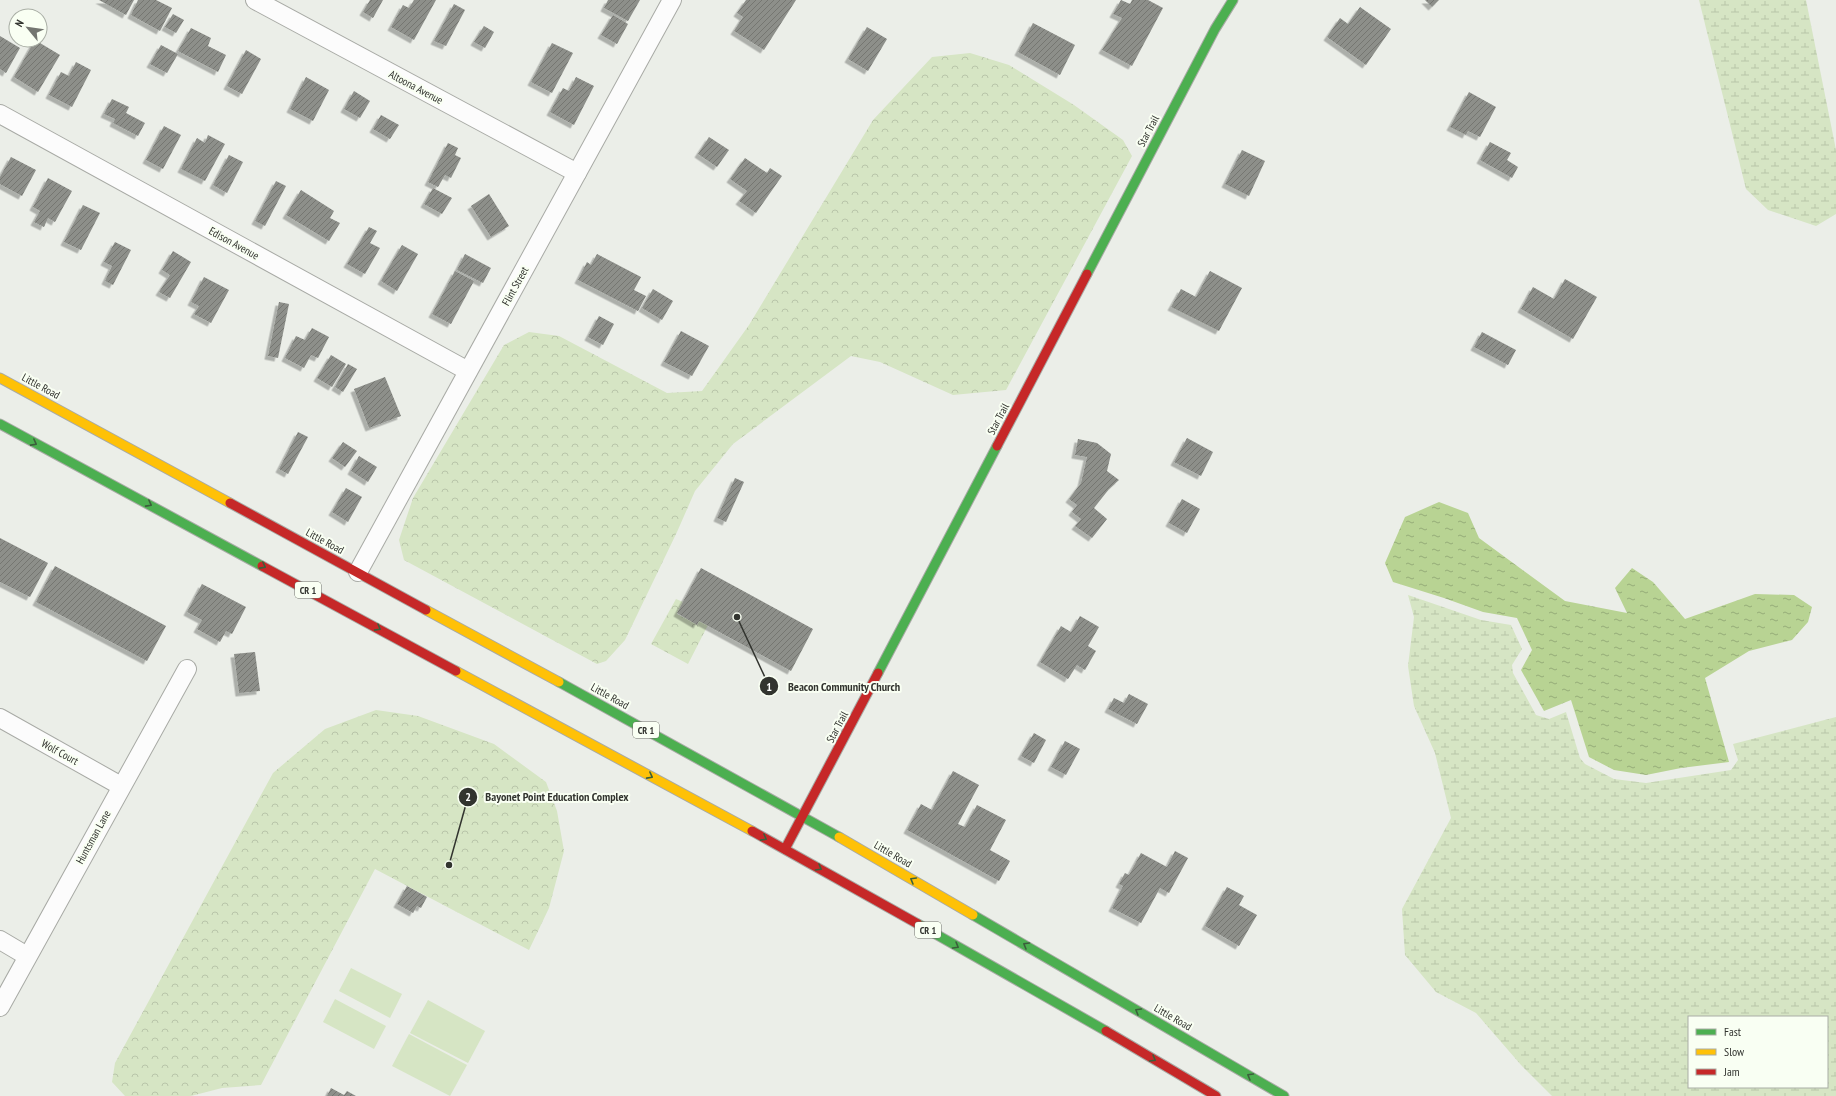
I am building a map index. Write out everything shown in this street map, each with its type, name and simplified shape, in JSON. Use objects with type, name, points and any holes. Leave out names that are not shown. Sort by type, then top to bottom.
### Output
[{"type":"main road","name":"Star Trail","points":[[785,849],[804,816],[1215,28],[1233,0]]},
{"type":"main road","name":"Little Road","points":[[0,378],[804,816],[1284,1096]]},
{"type":"main road","name":"CR 1","points":[[0,424],[785,849],[1064,1007],[1216,1096]]},
{"type":"street","name":"Altoona Avenue","points":[[255,0],[577,173]]},
{"type":"street","name":"Flint Street","points":[[358,572],[672,0]]},
{"type":"street","name":"Edison Avenue","points":[[0,114],[468,371]]},
{"type":"street","name":"Huntsman Lane","points":[[0,1007],[121,786],[188,669]]},
{"type":"street","name":"Wolf Court","points":[[0,718],[121,786]]},
{"type":"street","points":[[0,940],[27,956]]},
{"type":"green space","points":[[1699,0],[1806,0],[1836,150],[1836,214],[1816,226],[1768,210],[1746,189]]},
{"type":"green space","points":[[970,53],[1009,65],[1074,105],[1123,140],[1132,156],[1006,390],[953,395],[880,362],[851,356],[733,444],[695,491],[625,640],[606,661],[597,664],[404,560],[399,540],[413,498],[504,345],[529,332],[559,336],[667,393],[702,391],[749,325],[873,120],[932,57]]},
{"type":"green space","points":[[1408,595],[1481,620],[1511,625],[1522,649],[1512,665],[1513,673],[1536,715],[1549,719],[1566,712],[1580,758],[1585,764],[1614,779],[1646,783],[1731,770],[1738,760],[1733,744],[1836,717],[1836,1096],[1552,1096],[1521,1065],[1476,1013],[1436,992],[1405,955],[1402,909],[1451,818],[1435,753],[1414,706],[1408,666],[1414,617]]},
{"type":"green space","points":[[676,599],[683,602],[677,614],[697,624],[699,621],[708,625],[688,664],[651,644]]},
{"type":"green space","points":[[376,710],[418,716],[494,744],[546,782],[557,811],[564,851],[549,908],[529,950],[375,869],[261,1085],[222,1088],[191,1096],[125,1096],[112,1082],[115,1063],[273,773],[325,729]]},
{"type":"green space","points":[[351,968],[402,994],[390,1018],[339,991]]},
{"type":"green space","points":[[335,999],[386,1026],[374,1049],[323,1022]]},
{"type":"green space","points":[[428,1000],[485,1031],[468,1063],[410,1033]]},
{"type":"green space","points":[[409,1034],[467,1065],[450,1096],[392,1066]]},
{"type":"water","points":[[1439,502],[1468,513],[1479,538],[1565,601],[1627,613],[1615,588],[1632,568],[1653,582],[1685,619],[1755,594],[1794,595],[1812,607],[1808,622],[1792,640],[1749,651],[1705,678],[1729,762],[1681,768],[1646,775],[1614,770],[1589,757],[1571,700],[1544,711],[1521,670],[1532,650],[1517,618],[1483,612],[1393,582],[1385,563],[1405,517]]},
{"type":"building","points":[[99,0],[134,0],[126,15]]},
{"type":"building","points":[[138,0],[156,0],[172,8],[160,31],[131,15]]},
{"type":"building","points":[[370,0],[383,0],[373,18],[363,12]]},
{"type":"building","points":[[414,0],[436,0],[414,40],[391,27],[403,5],[409,8]]},
{"type":"building","points":[[608,0],[640,0],[628,21],[604,8]]},
{"type":"building","points":[[746,0],[796,0],[764,50],[734,31],[743,17],[737,13]]},
{"type":"building","points":[[1121,0],[1130,4],[1132,0],[1148,0],[1163,8],[1132,66],[1102,50],[1122,18],[1113,14]]},
{"type":"building","points":[[1425,0],[1439,0],[1432,7]]},
{"type":"building","points":[[454,4],[465,10],[446,46],[434,41]]},
{"type":"building","points":[[1360,7],[1391,29],[1366,65],[1327,37],[1340,18],[1348,24]]},
{"type":"building","points":[[173,14],[184,20],[176,33],[165,27]]},
{"type":"building","points":[[613,15],[628,24],[617,44],[601,35]]},
{"type":"building","points":[[1033,23],[1075,45],[1060,75],[1018,52]]},
{"type":"building","points":[[484,26],[494,32],[485,48],[474,42]]},
{"type":"building","points":[[867,27],[887,39],[868,71],[848,59]]},
{"type":"building","points":[[191,28],[211,38],[208,46],[226,55],[218,72],[178,51]]},
{"type":"building","points":[[0,36],[8,41],[8,48],[20,48],[6,73],[0,69]]},
{"type":"building","points":[[552,43],[573,53],[552,93],[531,82]]},
{"type":"building","points":[[161,45],[178,54],[167,73],[150,64]]},
{"type":"building","points":[[30,48],[48,48],[60,55],[38,92],[14,77]]},
{"type":"building","points":[[246,50],[261,59],[242,94],[227,86]]},
{"type":"building","points":[[76,62],[91,70],[72,107],[49,95],[61,72],[69,76]]},
{"type":"building","points":[[306,77],[329,90],[313,121],[290,109]]},
{"type":"building","points":[[576,77],[594,86],[574,125],[550,112],[563,88],[569,91]]},
{"type":"building","points":[[354,91],[370,101],[360,118],[344,109]]},
{"type":"building","points":[[1469,92],[1496,107],[1480,137],[1468,131],[1466,135],[1450,127]]},
{"type":"building","points":[[112,99],[129,107],[126,113],[145,123],[138,136],[113,123],[115,119],[104,114]]},
{"type":"building","points":[[381,115],[399,125],[390,139],[373,129]]},
{"type":"building","points":[[164,126],[181,135],[163,169],[146,160]]},
{"type":"building","points":[[208,135],[225,144],[205,181],[181,169],[197,138],[205,143]]},
{"type":"building","points":[[709,137],[729,150],[717,167],[698,154]]},
{"type":"building","points":[[1490,142],[1511,153],[1507,160],[1518,167],[1512,178],[1480,160]]},
{"type":"building","points":[[448,143],[458,148],[455,155],[461,158],[451,178],[445,175],[438,187],[428,182]]},
{"type":"building","points":[[1242,150],[1265,161],[1249,196],[1225,184]]},
{"type":"building","points":[[229,155],[243,162],[227,193],[213,185]]},
{"type":"building","points":[[11,157],[36,170],[22,196],[0,184],[0,177]]},
{"type":"building","points":[[745,158],[767,173],[770,168],[782,176],[756,213],[739,201],[747,191],[730,179]]},
{"type":"building","points":[[48,178],[72,191],[55,222],[48,218],[44,227],[34,222],[40,211],[33,207]]},
{"type":"building","points":[[276,181],[286,186],[265,226],[255,221]]},
{"type":"building","points":[[433,188],[452,198],[442,214],[424,204]]},
{"type":"building","points":[[301,190],[334,211],[330,218],[340,223],[329,241],[286,215]]},
{"type":"building","points":[[489,194],[509,226],[491,237],[471,206]]},
{"type":"building","points":[[83,205],[100,213],[81,250],[64,242]]},
{"type":"building","points":[[369,227],[377,231],[370,243],[380,248],[365,274],[347,264]]},
{"type":"building","points":[[115,242],[131,250],[113,285],[105,281],[112,266],[104,262]]},
{"type":"building","points":[[402,245],[418,254],[397,291],[381,281]]},
{"type":"building","points":[[173,251],[191,262],[170,298],[159,292],[170,275],[162,270]]},
{"type":"building","points":[[465,254],[491,268],[483,283],[457,270]]},
{"type":"building","points":[[597,254],[641,277],[634,290],[646,296],[638,311],[578,280],[587,262],[591,265]]},
{"type":"building","points":[[455,271],[474,281],[451,324],[432,314]]},
{"type":"building","points":[[1210,271],[1242,288],[1219,331],[1171,307],[1181,289],[1196,297]]},
{"type":"building","points":[[204,277],[229,290],[211,323],[194,314],[199,306],[191,302]]},
{"type":"building","points":[[1565,279],[1597,297],[1573,339],[1521,309],[1533,287],[1554,299]]},
{"type":"building","points":[[653,289],[673,301],[662,320],[642,308]]},
{"type":"building","points":[[279,302],[289,304],[278,358],[268,356]]},
{"type":"building","points":[[599,316],[614,324],[603,345],[588,337]]},
{"type":"building","points":[[312,328],[329,337],[318,358],[311,355],[304,368],[285,358],[296,336],[305,340]]},
{"type":"building","points":[[681,331],[709,346],[692,376],[664,362]]},
{"type":"building","points":[[1482,332],[1516,350],[1508,365],[1474,347]]},
{"type":"building","points":[[331,355],[346,364],[332,387],[317,378]]},
{"type":"building","points":[[348,364],[357,369],[343,392],[335,387]]},
{"type":"building","points":[[385,377],[401,416],[369,428],[354,389]]},
{"type":"building","points":[[298,432],[308,437],[288,474],[279,469]]},
{"type":"building","points":[[1187,438],[1213,452],[1201,476],[1174,462]]},
{"type":"building","points":[[1078,439],[1097,443],[1111,454],[1107,471],[1119,480],[1109,489],[1094,508],[1107,519],[1092,538],[1075,526],[1081,519],[1072,512],[1077,505],[1069,499],[1081,483],[1087,457],[1075,455]]},
{"type":"building","points":[[343,442],[357,451],[345,467],[332,458]]},
{"type":"building","points":[[359,456],[377,467],[368,482],[351,471]]},
{"type":"building","points":[[735,478],[744,482],[726,522],[717,518]]},
{"type":"building","points":[[346,488],[362,497],[348,522],[332,512]]},
{"type":"building","points":[[1182,499],[1200,509],[1187,533],[1169,523]]},
{"type":"building","points":[[0,538],[48,563],[30,597],[0,582]]},
{"type":"building","points":[[55,566],[166,626],[147,661],[36,602]]},
{"type":"building","points":[[701,568],[813,629],[791,671],[699,621],[697,625],[677,613]]},
{"type":"building","points":[[202,584],[246,607],[232,634],[226,631],[220,642],[197,629],[202,620],[187,612]]},
{"type":"building","points":[[1080,616],[1099,627],[1088,646],[1096,651],[1085,670],[1077,665],[1068,679],[1040,662],[1061,626],[1071,632]]},
{"type":"building","points":[[255,652],[260,691],[239,693],[234,654]]},
{"type":"building","points":[[1129,694],[1148,704],[1137,724],[1108,709],[1114,698],[1124,703]]},
{"type":"building","points":[[1034,733],[1046,740],[1034,763],[1021,756]]},
{"type":"building","points":[[1065,741],[1080,749],[1066,775],[1051,767]]},
{"type":"building","points":[[953,771],[979,785],[958,824],[965,827],[977,805],[1006,820],[990,850],[1010,861],[999,881],[907,830],[921,804],[932,810]]},
{"type":"building","points":[[1175,851],[1188,858],[1169,893],[1160,888],[1141,923],[1112,908],[1123,886],[1119,884],[1125,873],[1129,875],[1141,853],[1167,867]]},
{"type":"building","points":[[407,886],[427,897],[421,908],[417,906],[413,913],[397,904]]},
{"type":"building","points":[[1227,887],[1244,896],[1239,905],[1257,915],[1239,946],[1205,926]]},
{"type":"building","points":[[331,1088],[344,1095],[347,1091],[356,1096],[327,1096]]},
{"type":"traffic: fast","points":[[1087,274],[1215,29],[1233,0]]},
{"type":"traffic: fast","points":[[0,424],[262,566]]},
{"type":"traffic: fast","points":[[878,673],[997,446]]},
{"type":"traffic: fast","points":[[559,682],[839,837]]},
{"type":"traffic: fast","points":[[973,915],[1284,1096]]},
{"type":"traffic: fast","points":[[918,924],[1106,1031]]},
{"type":"traffic: slow","points":[[0,378],[230,503]]},
{"type":"traffic: slow","points":[[426,610],[559,682]]},
{"type":"traffic: slow","points":[[456,671],[752,831]]},
{"type":"traffic: slow","points":[[839,837],[973,915]]},
{"type":"traffic: jam","points":[[997,446],[1087,274]]},
{"type":"traffic: jam","points":[[230,503],[426,610]]},
{"type":"traffic: jam","points":[[262,566],[456,671]]},
{"type":"traffic: jam","points":[[785,849],[878,673]]},
{"type":"traffic: jam","points":[[752,831],[918,924]]},
{"type":"traffic: jam","points":[[1106,1031],[1216,1096]]},
{"type":"place","name":"Beacon Community Church","points":[[737,617]]},
{"type":"place","name":"Bayonet Point Education Complex","points":[[449,865]]}]
